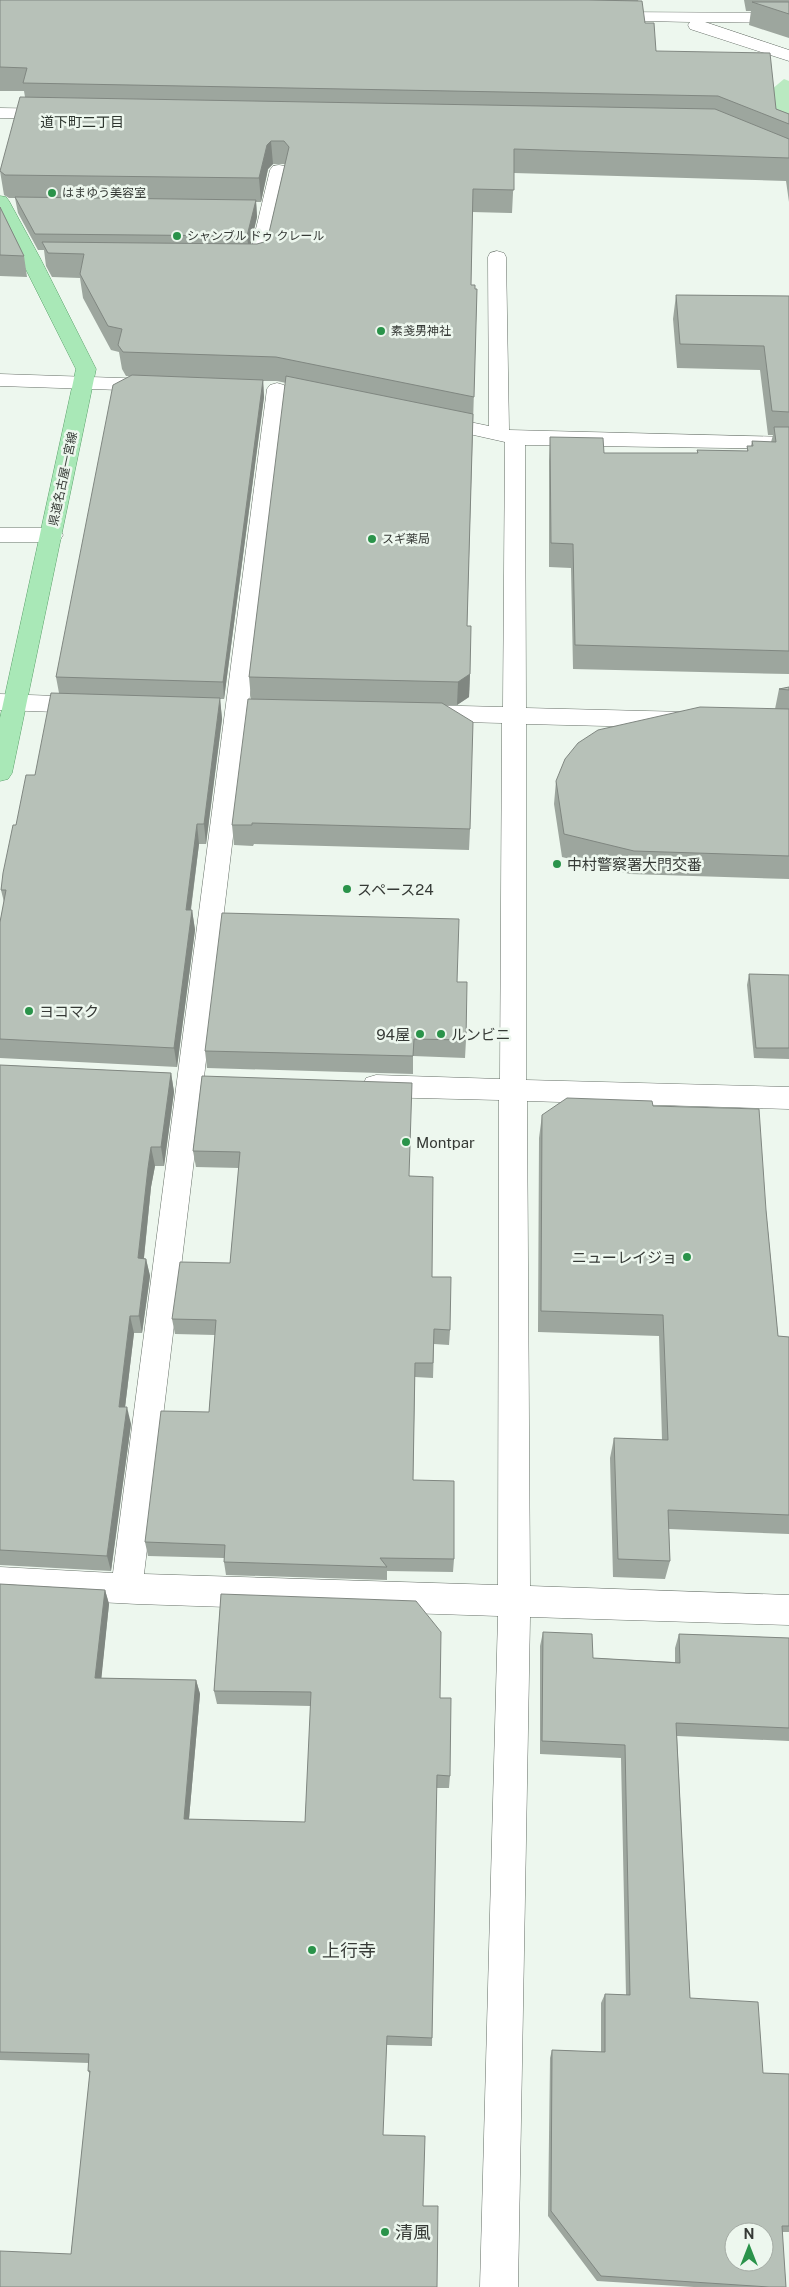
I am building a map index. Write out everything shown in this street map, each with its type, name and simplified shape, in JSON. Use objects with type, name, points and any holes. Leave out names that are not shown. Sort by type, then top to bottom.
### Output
[{"type":"main road","name":"県道名古屋一宮線","points":[[0,773],[8,703],[52,535],[86,369],[41,258],[8,213]]},
{"type":"street","points":[[670,0],[674,18]]},
{"type":"street","points":[[585,16],[789,18]]},
{"type":"street","points":[[674,18],[789,56]]},
{"type":"street","points":[[0,113],[66,114]]},
{"type":"street","points":[[219,260],[258,260],[279,170]]},
{"type":"street","points":[[250,210],[270,210]]},
{"type":"street","points":[[498,257],[507,436],[515,715],[513,1090],[514,1601],[499,2287]]},
{"type":"street","points":[[0,380],[170,386]]},
{"type":"street","points":[[127,1587],[179,1079],[237,710],[277,390]]},
{"type":"street","points":[[422,418],[507,436],[789,443]]},
{"type":"street","points":[[0,535],[52,535]]},
{"type":"street","points":[[8,703],[103,706]]},
{"type":"street","points":[[396,713],[711,720]]},
{"type":"street","points":[[179,1079],[218,1080]]},
{"type":"street","points":[[356,1085],[789,1098]]},
{"type":"street","points":[[0,1582],[127,1587],[147,1590],[789,1610]]},
{"type":"green space","points":[[784,79],[789,81],[789,141],[729,125]]},
{"type":"building","points":[[0,0],[642,1],[645,23],[654,23],[656,51],[770,53],[776,109],[789,114],[789,124],[718,96],[23,83],[27,68],[0,67]]},
{"type":"building","points":[[752,2],[789,2],[789,14]]},
{"type":"building","points":[[20,97],[715,109],[789,139],[789,158],[514,149],[514,190],[473,189],[471,285],[475,285],[475,289],[477,289],[474,397],[276,357],[123,352],[118,345],[122,329],[108,326],[80,274],[84,254],[48,253],[42,242],[257,244],[264,242],[268,237],[289,147],[284,141],[271,141],[267,145],[259,178],[5,175],[0,171]]},
{"type":"building","points":[[15,197],[256,200],[247,236],[35,234]]},
{"type":"building","points":[[0,207],[24,256],[0,255]]},
{"type":"building","points":[[676,295],[789,296],[789,412],[772,411],[764,346],[680,344]]},
{"type":"building","points":[[132,375],[263,380],[223,682],[56,677],[113,385]]},
{"type":"building","points":[[286,376],[473,414],[467,626],[471,626],[470,674],[458,682],[249,677]]},
{"type":"building","points":[[774,427],[789,427],[789,651],[575,645],[573,544],[551,543],[550,437],[603,438],[604,453],[698,453],[697,450],[748,451],[747,446],[753,446],[752,441],[776,442]]},
{"type":"building","points":[[51,693],[220,698],[204,824],[197,824],[186,910],[192,910],[174,1048],[0,1039],[0,922],[6,890],[1,890],[3,873],[13,825],[16,825],[26,775],[35,775]]},
{"type":"building","points":[[248,699],[442,703],[473,722],[470,829],[252,823],[252,825],[232,825]]},
{"type":"building","points":[[700,707],[789,709],[789,856],[634,851],[564,834],[556,781],[565,759],[578,743],[598,730]]},
{"type":"building","points":[[222,913],[459,919],[457,982],[467,982],[466,1040],[414,1039],[413,1056],[205,1051]]},
{"type":"building","points":[[749,974],[789,975],[789,1048],[756,1048]]},
{"type":"building","points":[[0,1065],[171,1073],[161,1147],[151,1147],[148,1168],[138,1258],[146,1259],[139,1316],[130,1316],[119,1407],[127,1407],[107,1556],[0,1550]]},
{"type":"building","points":[[202,1076],[412,1083],[409,1176],[433,1177],[432,1277],[451,1277],[450,1330],[434,1329],[433,1363],[415,1363],[413,1480],[454,1481],[454,1559],[380,1558],[387,1567],[224,1562],[225,1545],[145,1542],[161,1411],[209,1412],[216,1320],[172,1319],[180,1262],[230,1263],[240,1152],[193,1151]]},
{"type":"building","points":[[567,1098],[652,1101],[653,1106],[759,1109],[778,1336],[789,1337],[789,1515],[668,1510],[670,1561],[618,1559],[614,1438],[668,1440],[663,1315],[541,1311],[542,1115]]},
{"type":"building","points":[[0,1584],[105,1590],[95,1678],[196,1680],[184,1819],[305,1822],[311,1692],[214,1691],[221,1594],[416,1601],[441,1632],[440,1698],[451,1698],[450,1776],[437,1775],[432,2038],[387,2036],[383,2135],[425,2136],[423,2206],[438,2206],[437,2287],[0,2287],[0,2251],[71,2254],[90,2071],[88,2071],[89,2054],[0,2052]]},
{"type":"building","points":[[543,1632],[592,1634],[593,1658],[680,1663],[679,1634],[789,1638],[789,1728],[676,1723],[690,1998],[758,2002],[763,2073],[789,2074],[789,2226],[782,2226],[786,2287],[601,2276],[551,2211],[552,2050],[605,2052],[605,1994],[630,1995],[625,1745],[542,1741]]},
{"type":"place","name":"はまゆう美容室","points":[[52,193]]},
{"type":"place","name":"シャンブル ドゥ クレール","points":[[177,236]]},
{"type":"place","name":"素戔男神社","points":[[381,331]]},
{"type":"place","name":"スギ薬局","points":[[372,539]]},
{"type":"place","name":"中村警察署大門交番","points":[[557,864]]},
{"type":"place","name":"スペース24","points":[[347,889]]},
{"type":"place","name":"ヨコマク","points":[[29,1011]]},
{"type":"place","name":"94屋","points":[[420,1034]]},
{"type":"place","name":"ルンビニ","points":[[441,1034]]},
{"type":"place","name":"Montpar","points":[[406,1142]]},
{"type":"place","name":"ニューレイジョ","points":[[687,1257]]},
{"type":"place","name":"上行寺","points":[[312,1950]]},
{"type":"place","name":"清風","points":[[385,2232]]},
{"type":"district","name":"道下町二丁目","points":[[82,122]]}]
